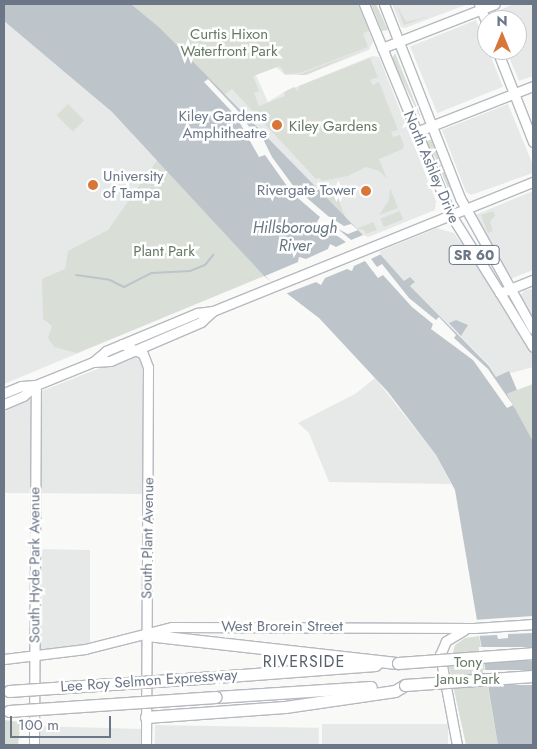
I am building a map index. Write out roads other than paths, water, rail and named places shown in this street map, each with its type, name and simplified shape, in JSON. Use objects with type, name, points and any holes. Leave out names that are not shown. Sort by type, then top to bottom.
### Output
[{"type":"highway","points":[[147,635],[398,663]]},
{"type":"highway","name":"Lee Roy Selmon Expressway","points":[[6,691],[533,653]]},
{"type":"highway","name":"Lee Roy Selmon Expressway","points":[[6,712],[533,676]]},
{"type":"highway","points":[[146,717],[285,707],[395,691],[405,685]]},
{"type":"main road","name":"North Ashley Drive","points":[[364,4],[450,215],[533,346]]},
{"type":"main road","points":[[384,4],[466,209],[533,329]]},
{"type":"main road","points":[[382,48],[480,7],[496,4]]},
{"type":"main road","points":[[501,60],[533,142]]},
{"type":"main road","points":[[416,132],[533,86]]},
{"type":"main road","points":[[4,404],[23,396],[36,386],[93,362],[122,344],[196,313],[213,311],[378,242],[533,182]]},
{"type":"main road","points":[[500,294],[533,280]]},
{"type":"main road","points":[[93,362],[110,361],[201,322],[213,311]]},
{"type":"main road","points":[[122,344],[137,349]]},
{"type":"main road","name":"South Plant Avenue","points":[[137,349],[147,362],[148,377],[146,745]]},
{"type":"main road","points":[[4,393],[21,386],[36,386]]},
{"type":"main road","name":"South Hyde Park Avenue","points":[[34,745],[36,386]]},
{"type":"main road","name":"West Brorein Street","points":[[4,659],[34,658],[147,635],[167,628],[188,626],[474,628],[533,624]]},
{"type":"main road","points":[[456,745],[440,655],[443,645],[454,634],[474,628]]},
{"type":"water","name":"Hillsborough River","points":[[4,4],[131,4],[160,28],[363,235],[404,281],[410,277],[415,282],[410,286],[489,366],[496,377],[509,371],[517,390],[507,394],[533,441],[533,745],[498,745],[455,490],[436,455],[388,392],[319,318],[264,276],[112,112],[4,21]]},
{"type":"water","points":[[456,320],[468,325],[461,336],[449,323]]},
{"type":"waterway","points":[[76,275],[110,280],[124,287],[152,273],[190,271],[205,265],[213,255]]},
{"type":"place","name":"Kiley Gardens Amphitheatre","points":[[277,125]]},
{"type":"place","name":"University of Tampa","points":[[93,185]]},
{"type":"place","name":"Rivergate Tower","points":[[366,191]]},
{"type":"district","name":"RIVERSIDE","points":[[304,662]]},
{"type":"park label","name":"Curtis Hixon Waterfront Park","points":[[229,42]]},
{"type":"park label","name":"Kiley Gardens","points":[[333,127]]},
{"type":"park label","name":"Plant Park","points":[[164,252]]},
{"type":"park label","name":"Tony Janus Park","points":[[468,670]]}]
